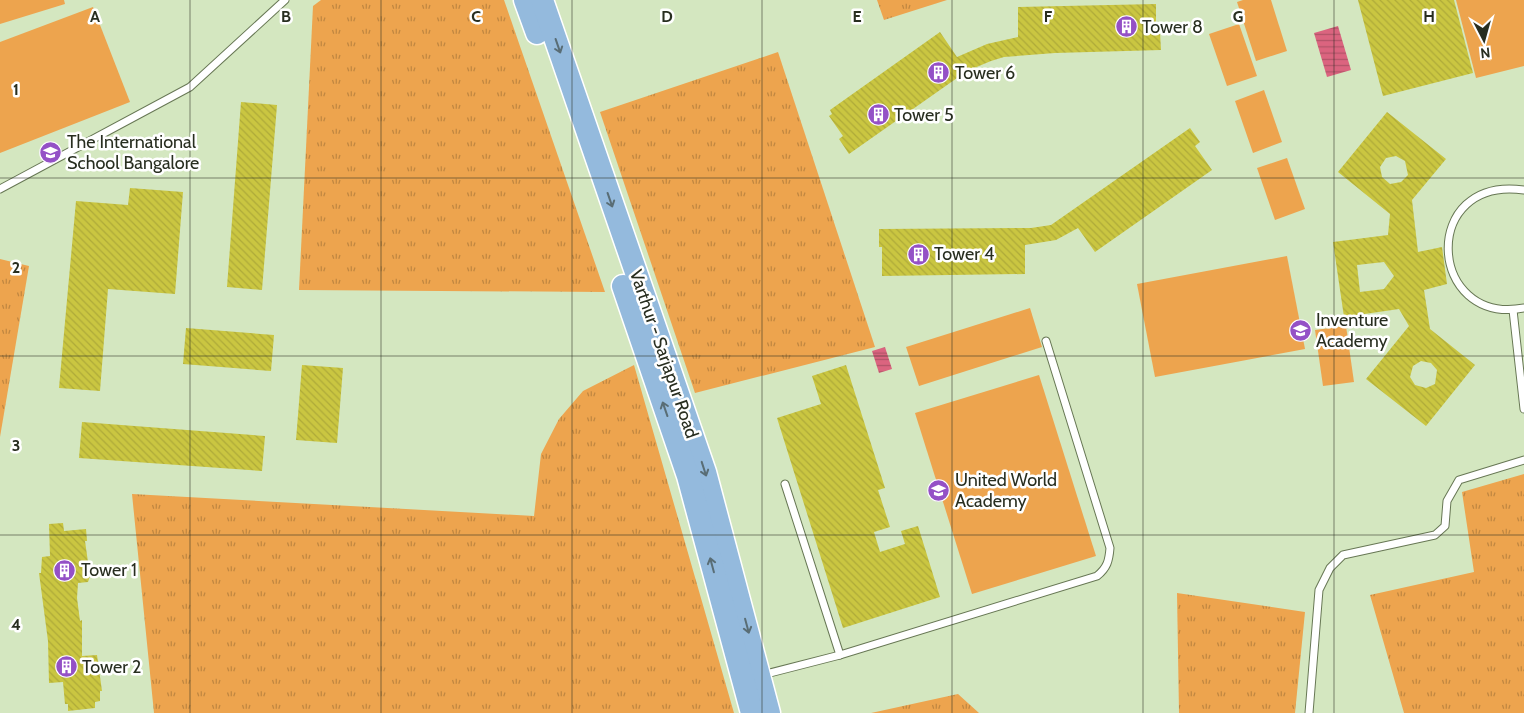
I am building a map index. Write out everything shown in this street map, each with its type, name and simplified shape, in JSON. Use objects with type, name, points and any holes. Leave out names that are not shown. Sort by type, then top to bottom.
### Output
[{"type":"main road","name":"Varthur - Sarjapur Road","points":[[525,0],[688,476],[752,713]]},
{"type":"main road","name":"Varthur - Sarjapur Road","points":[[542,0],[705,472],[769,713]]},
{"type":"lane","points":[[0,188],[190,87],[285,0]]},
{"type":"lane","points":[[1524,190],[1506,188],[1486,192],[1474,198],[1459,212],[1447,240],[1448,261],[1461,288],[1477,302],[1497,309],[1513,310],[1524,308]]},
{"type":"lane","points":[[1513,310],[1524,409]]},
{"type":"lane","points":[[760,676],[840,654],[1096,576],[1104,570],[1109,561],[1110,548],[1046,341]]},
{"type":"lane","points":[[1309,713],[1319,590],[1330,568],[1344,555],[1435,535],[1445,526],[1447,501],[1459,480],[1524,460]]},
{"type":"lane","points":[[785,484],[840,654]]},
{"type":"green space","points":[[0,0],[64,0],[65,4],[0,24]]},
{"type":"green space","points":[[321,0],[504,0],[605,292],[299,290],[313,6]]},
{"type":"green space","points":[[877,0],[947,0],[884,20]]},
{"type":"green space","points":[[1243,0],[1271,0],[1287,51],[1256,61],[1237,2]]},
{"type":"green space","points":[[1456,0],[1524,0],[1524,66],[1476,78]]},
{"type":"green space","points":[[93,7],[130,102],[0,153],[0,42]]},
{"type":"green space","points":[[1239,24],[1257,76],[1227,86],[1209,34]]},
{"type":"green space","points":[[778,52],[875,347],[695,393],[600,112]]},
{"type":"green space","points":[[1264,90],[1282,142],[1253,153],[1235,101]]},
{"type":"green space","points":[[1287,158],[1305,209],[1275,220],[1257,168]]},
{"type":"green space","points":[[1287,256],[1305,349],[1155,377],[1137,284]]},
{"type":"green space","points":[[0,259],[29,266],[0,437]]},
{"type":"green space","points":[[1030,308],[1042,347],[919,386],[906,347]]},
{"type":"green space","points":[[1346,326],[1354,382],[1323,386],[1315,330]]},
{"type":"green space","points":[[634,365],[734,713],[154,713],[132,494],[534,516],[541,454],[559,419],[583,391]]},
{"type":"green space","points":[[1039,375],[1096,556],[972,594],[915,413]]},
{"type":"green space","points":[[1524,474],[1524,713],[1404,713],[1370,595],[1474,572],[1462,492]]},
{"type":"green space","points":[[1177,593],[1305,612],[1295,713],[1179,713]]},
{"type":"green space","points":[[958,694],[979,713],[871,713]]},
{"type":"shaded area","points":[[1338,26],[1351,70],[1327,77],[1314,33]]},
{"type":"shaded area","points":[[885,347],[892,369],[879,373],[872,351]]},
{"type":"building","points":[[1358,0],[1454,0],[1473,73],[1383,96]]},
{"type":"building","points":[[1156,4],[1156,32],[1160,32],[1161,50],[1055,53],[1004,57],[991,61],[967,71],[849,154],[839,139],[843,136],[829,116],[832,114],[830,110],[940,32],[957,57],[987,44],[1018,37],[1018,7]]},
{"type":"building","points":[[241,102],[277,105],[262,290],[227,287]]},
{"type":"building","points":[[1387,112],[1446,159],[1412,200],[1418,252],[1442,247],[1447,284],[1424,290],[1430,329],[1475,365],[1426,426],[1366,379],[1409,326],[1399,309],[1344,317],[1333,242],[1388,235],[1390,214],[1338,172]],"holes":[[[1396,156],[1405,161],[1408,175],[1401,182],[1390,184],[1382,177],[1380,167],[1386,158]],[[1384,262],[1394,276],[1384,289],[1360,292],[1357,265]],[[1421,361],[1431,363],[1437,370],[1435,384],[1426,388],[1415,385],[1410,377],[1413,366]]]},
{"type":"building","points":[[1190,128],[1200,142],[1195,146],[1212,170],[1095,252],[1078,228],[1056,240],[1025,245],[1025,274],[882,276],[882,247],[879,247],[879,229],[1031,228],[1051,225]]},
{"type":"building","points":[[130,188],[183,192],[175,294],[108,289],[100,391],[59,388],[76,201],[128,205]]},
{"type":"building","points":[[186,328],[274,335],[271,371],[183,364]]},
{"type":"building","points":[[302,365],[343,368],[337,443],[296,440]]},
{"type":"building","points":[[846,365],[885,488],[878,490],[890,527],[874,532],[880,552],[905,544],[901,531],[918,526],[940,597],[843,628],[777,418],[821,404],[812,376]]},
{"type":"building","points":[[82,422],[265,436],[262,471],[79,458]]},
{"type":"building","points":[[63,523],[64,531],[86,529],[87,541],[85,541],[90,576],[88,582],[78,583],[77,598],[80,621],[82,620],[82,656],[97,655],[102,691],[100,691],[100,701],[95,702],[95,708],[68,711],[68,704],[65,704],[63,682],[49,683],[48,641],[39,573],[41,573],[42,557],[50,556],[49,524]]},
{"type":"place","name":"Tower 8","points":[[1126,27]]},
{"type":"place","name":"Tower 6","points":[[939,73]]},
{"type":"place","name":"Tower 5","points":[[878,115]]},
{"type":"place","name":"The International School Bangalore","points":[[51,152]]},
{"type":"place","name":"Tower 4","points":[[918,254]]},
{"type":"place","name":"Inventure Academy","points":[[1300,330]]},
{"type":"place","name":"United World Academy","points":[[939,490]]},
{"type":"place","name":"Tower 1","points":[[65,570]]},
{"type":"place","name":"Tower 2","points":[[66,667]]}]
